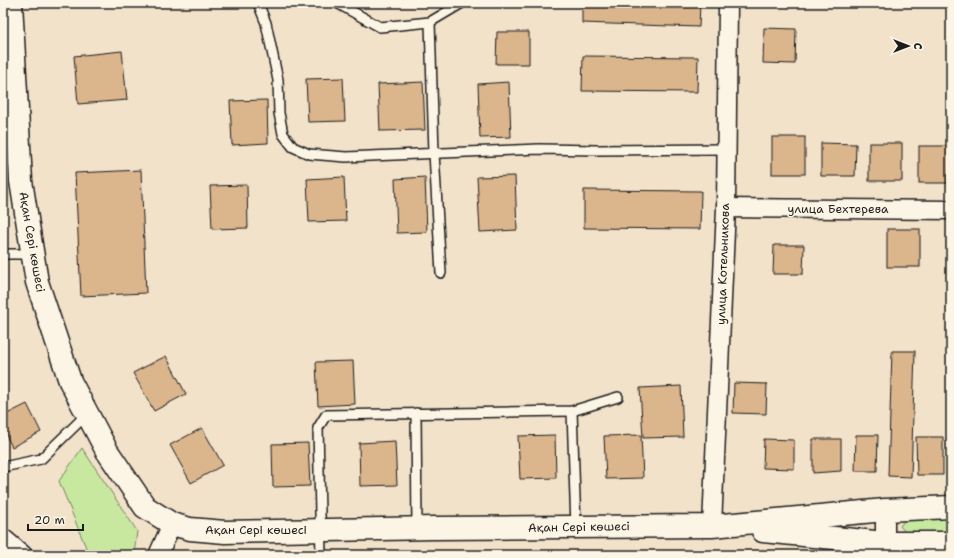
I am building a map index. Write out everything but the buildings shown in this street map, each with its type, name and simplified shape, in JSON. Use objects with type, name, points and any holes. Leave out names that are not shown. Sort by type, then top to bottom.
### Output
[{"type":"street","name":"Ақан Сері көшесі","points":[[11,3],[21,181],[37,282],[70,381],[107,451],[145,507],[172,524],[190,529],[225,532],[712,526],[885,510],[951,507]]},
{"type":"street","name":"улица Котельникова","points":[[712,526],[726,208],[728,3]]},
{"type":"street","name":"улица Бехтерева","points":[[726,208],[951,210]]},
{"type":"street","points":[[885,510],[885,549]]},
{"type":"street","points":[[158,555],[172,524]]},
{"type":"street","name":"Ақан Сері көшесі","points":[[712,526],[885,549],[951,543]]},
{"type":"street","points":[[3,538],[23,555]]},
{"type":"lane","points":[[258,3],[266,23],[278,80],[279,113],[283,134],[292,147],[309,154],[346,157],[539,149],[726,149]]},
{"type":"lane","points":[[338,3],[380,28],[430,22],[462,3]]},
{"type":"lane","points":[[430,22],[434,153],[441,274]]},
{"type":"lane","points":[[3,254],[32,254]]},
{"type":"lane","points":[[321,555],[318,428],[326,415],[572,411],[618,396]]},
{"type":"lane","points":[[572,411],[576,527]]},
{"type":"lane","points":[[416,413],[416,529]]},
{"type":"lane","points":[[3,467],[41,459],[87,414]]},
{"type":"green space","points":[[82,448],[137,531],[134,555],[89,555],[59,481]]},
{"type":"green space","points":[[915,508],[951,508],[951,543],[915,543],[900,526]]}]
